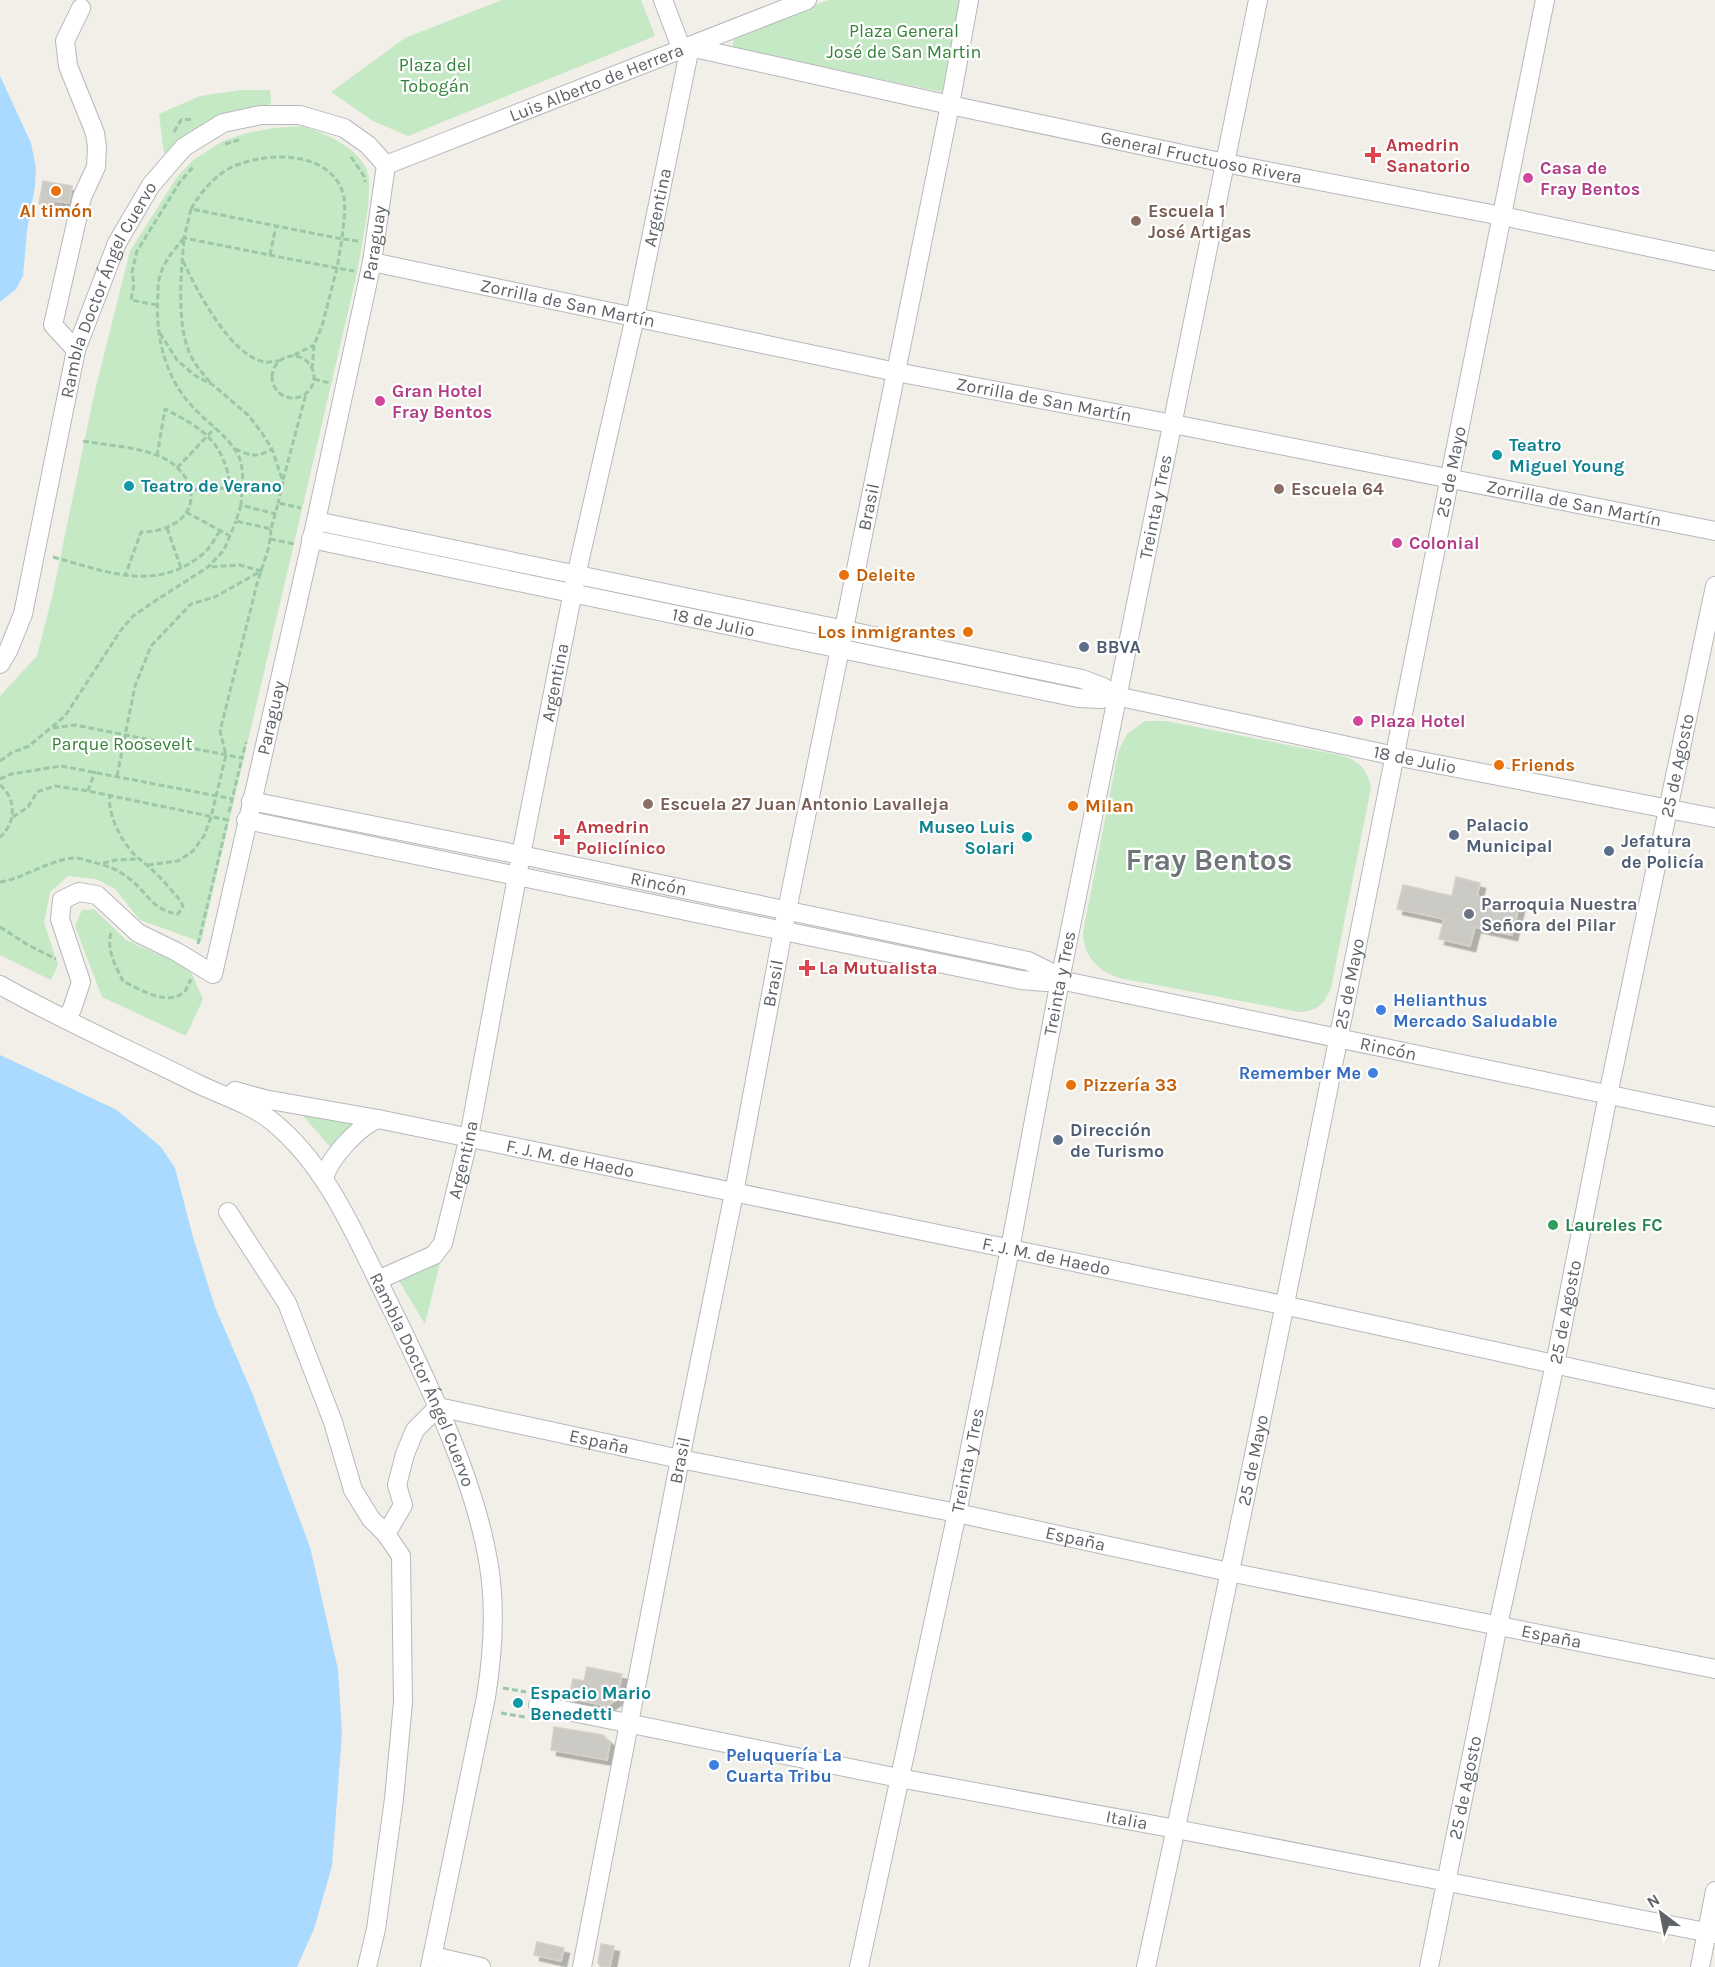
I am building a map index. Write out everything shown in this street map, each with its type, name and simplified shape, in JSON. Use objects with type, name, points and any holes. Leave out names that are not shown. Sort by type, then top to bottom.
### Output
[{"type":"street","points":[[663,0],[686,48]]},
{"type":"street","name":"Luis Alberto de Herrera","points":[[386,165],[807,0]]},
{"type":"street","name":"Brasil","points":[[582,1967],[734,1193],[783,930],[950,105],[969,0]]},
{"type":"street","name":"Treinta y Tres","points":[[859,1967],[957,1513],[1116,696],[1258,0]]},
{"type":"street","name":"25 de Mayo","points":[[1146,1967],[1340,1037],[1448,479],[1545,0]]},
{"type":"street","points":[[76,350],[53,325],[82,197],[96,167],[95,133],[68,66],[65,41],[81,8]]},
{"type":"street","name":"General Fructuoso Rivera","points":[[686,48],[1225,163],[1502,216],[1715,261]]},
{"type":"street","name":"Argentina","points":[[378,1280],[434,1256],[443,1243],[469,1137],[521,855],[575,585],[635,317],[686,48]]},
{"type":"street","name":"Rambla Doctor Ángel Cuervo","points":[[0,664],[8,651],[23,614],[76,350],[117,243],[151,186],[184,147],[223,123],[261,115],[300,115],[344,128],[368,145],[386,165]]},
{"type":"street","name":"Paraguay","points":[[66,1018],[72,1009],[81,982],[60,919],[62,900],[79,892],[97,895],[138,933],[177,952],[213,974],[251,801],[303,537],[372,262],[386,165]]},
{"type":"street","name":"Zorrilla de San Martín","points":[[372,262],[896,372],[1715,531]]},
{"type":"street","name":"18 de Julio","points":[[308,519],[575,585]]},
{"type":"street","name":"18 de Julio","points":[[303,537],[575,585],[843,639],[1078,698],[1101,699],[1116,696],[1395,756],[1715,818]]},
{"type":"street","name":"25 de Agosto","points":[[1429,1967],[1498,1624],[1555,1364],[1608,1095],[1715,586]]},
{"type":"street","name":"Rincón","points":[[251,801],[1028,961],[1060,980]]},
{"type":"street","name":"Rincón","points":[[246,820],[1021,980],[1046,982],[1060,980],[1715,1117]]},
{"type":"street","name":"Rambla Doctor Ángel Cuervo","points":[[0,985],[257,1111],[271,1120],[296,1143],[324,1180],[378,1280],[438,1407],[468,1487],[485,1542],[493,1595],[494,1623],[486,1697],[432,1961]]},
{"type":"street","name":"F. J. M. de Haedo","points":[[190,1080],[264,1099],[469,1137],[1283,1305],[1715,1399]]},
{"type":"street","points":[[324,1180],[328,1165],[362,1128],[378,1119]]},
{"type":"street","points":[[228,1212],[287,1304],[333,1422],[352,1490],[371,1520],[386,1534],[401,1556],[403,1702],[394,1799],[376,1929],[367,1967]]},
{"type":"street","points":[[386,1534],[403,1505],[397,1485],[405,1454],[416,1430],[438,1407]]},
{"type":"street","name":"España","points":[[438,1407],[680,1459],[957,1513],[1229,1572],[1715,1669]]},
{"type":"street","name":"Italia","points":[[532,1711],[630,1725],[1711,1933]]},
{"type":"street","points":[[1700,1967],[1711,1933],[1715,1891]]},
{"type":"street","points":[[432,1961],[481,1967]]},
{"type":"path","points":[[217,150],[248,136]]},
{"type":"path","points":[[345,150],[357,163],[364,176],[365,186]]},
{"type":"path","points":[[148,865],[178,861],[193,851],[204,836],[211,817],[226,755],[220,731],[270,539],[299,414],[306,393],[314,379],[312,369],[314,345],[322,326],[337,268],[342,239],[344,196],[332,175],[310,160],[282,156],[252,160],[225,171],[204,188],[191,209],[184,238],[182,260],[183,318],[187,346],[196,365],[213,385],[248,415],[272,449],[282,482]]},
{"type":"path","points":[[157,305],[131,300],[134,284],[132,272],[137,250],[180,182],[197,161]]},
{"type":"path","points":[[191,209],[342,239]]},
{"type":"path","points":[[270,255],[276,226]]},
{"type":"path","points":[[360,241],[361,230]]},
{"type":"path","points":[[0,761],[11,753],[29,746],[65,716],[121,630],[133,616],[208,567],[224,550],[236,521],[241,505],[242,465],[233,448],[191,406],[177,387],[166,364],[159,331],[157,305],[159,278],[168,258],[184,238]]},
{"type":"path","points":[[184,238],[355,271]]},
{"type":"path","points":[[182,260],[211,313],[240,348],[265,362],[293,356],[314,345]]},
{"type":"path","points":[[159,331],[177,360],[194,375],[213,385]]},
{"type":"path","points":[[293,356],[306,360],[312,369]]},
{"type":"path","points":[[279,360],[272,373],[274,386],[278,392],[290,398],[306,393]]},
{"type":"path","points":[[314,379],[330,383]]},
{"type":"path","points":[[157,456],[165,409],[193,424],[219,449],[227,467],[231,488]]},
{"type":"path","points":[[177,468],[215,428]]},
{"type":"path","points":[[83,441],[157,456],[171,462],[185,476],[191,490],[192,500],[175,525],[157,532],[141,532],[125,576]]},
{"type":"path","points":[[233,448],[258,456],[272,449]]},
{"type":"path","points":[[191,490],[242,487]]},
{"type":"path","points":[[278,503],[302,508],[308,519]]},
{"type":"path","points":[[241,505],[276,514]]},
{"type":"path","points":[[186,512],[230,536]]},
{"type":"path","points":[[236,521],[271,529]]},
{"type":"path","points":[[167,528],[181,568]]},
{"type":"path","points":[[35,553],[125,576],[155,577],[181,568],[205,553],[220,531]]},
{"type":"path","points":[[270,539],[294,544],[303,537]]},
{"type":"path","points":[[208,567],[240,565],[261,571]]},
{"type":"path","points":[[117,776],[135,686],[151,646],[191,604],[215,597],[261,571]]},
{"type":"path","points":[[53,728],[75,725],[226,755]]},
{"type":"path","points":[[199,941],[242,758]]},
{"type":"path","points":[[0,779],[11,774],[61,766],[216,795]]},
{"type":"path","points":[[88,791],[94,771]]},
{"type":"path","points":[[0,785],[10,796],[13,807],[9,828],[0,837]]},
{"type":"path","points":[[12,817],[28,807],[37,792],[55,786],[110,795],[211,817]]},
{"type":"path","points":[[0,882],[16,880],[46,866],[76,858],[108,866],[128,877],[150,901],[170,913],[178,914],[183,906],[180,900],[127,846],[109,801],[110,795]]},
{"type":"path","points":[[100,864],[116,860],[140,859]]},
{"type":"path","points":[[118,915],[109,941],[123,981],[145,992],[169,998],[183,993],[191,980]]},
{"type":"path","points":[[0,927],[28,945],[77,970]]},
{"type":"path","points":[[508,1714],[532,1711]]},
{"type":"green space","name":"Plaza del Tobogán","points":[[502,0],[641,0],[655,36],[408,136],[373,121],[331,92],[405,38]]},
{"type":"green space","name":"Plaza General José de San Martin","points":[[828,0],[960,0],[942,92],[732,48],[734,38]]},
{"type":"green space","points":[[241,90],[270,90],[271,104],[218,117],[186,135],[164,154],[159,114],[200,96]]},
{"type":"green space","name":"Parque Roosevelt","points":[[303,126],[340,142],[356,154],[367,170],[369,179],[368,208],[355,282],[201,942],[140,920],[115,889],[96,879],[68,876],[50,892],[44,923],[58,964],[51,980],[0,955],[0,696],[37,656],[53,593],[94,395],[130,251],[177,177],[193,160],[223,141],[247,133]]},
{"type":"green space","points":[[1145,721],[1166,721],[1339,755],[1356,762],[1367,775],[1371,788],[1331,988],[1323,1002],[1316,1008],[1300,1012],[1124,979],[1101,969],[1090,957],[1086,950],[1083,933],[1118,752],[1127,734]]},
{"type":"green space","points":[[94,909],[126,940],[189,968],[203,999],[186,1036],[102,997],[75,926],[82,910]]},
{"type":"green space","points":[[303,1116],[356,1124],[333,1150]]},
{"type":"green space","points":[[441,1259],[425,1324],[399,1281]]},
{"type":"water","points":[[0,76],[31,143],[36,168],[23,276],[16,289],[0,302]]},
{"type":"water","points":[[0,1055],[117,1110],[161,1147],[175,1168],[215,1307],[253,1395],[310,1547],[338,1669],[342,1733],[332,1866],[314,1929],[297,1967],[0,1967]]},
{"type":"building","points":[[43,181],[72,186],[69,203],[54,201],[53,207],[39,204]]},
{"type":"building","name":"Parroquia Nuestra Señora del Pilar","points":[[1456,877],[1480,883],[1477,896],[1519,906],[1512,935],[1475,927],[1470,946],[1439,939],[1444,919],[1397,909],[1403,885],[1452,896]]},
{"type":"building","points":[[587,1667],[622,1674],[617,1699],[607,1706],[569,1698],[573,1679],[584,1681]]},
{"type":"building","points":[[554,1727],[603,1735],[610,1742],[607,1760],[551,1750]]},
{"type":"building","points":[[537,1942],[564,1948],[561,1961],[534,1955]]},
{"type":"building","points":[[601,1944],[614,1946],[610,1967],[601,1967],[598,1963]]},
{"type":"place","name":"Amedrin Sanatorio","points":[[1373,155]]},
{"type":"place","name":"Casa de Fray Bentos","points":[[1528,178]]},
{"type":"place","name":"Al timón","points":[[56,191]]},
{"type":"place","name":"Escuela 1 José Artigas","points":[[1136,221]]},
{"type":"place","name":"Gran Hotel Fray Bentos","points":[[380,401]]},
{"type":"place","name":"Teatro Miguel Young","points":[[1497,455]]},
{"type":"place","name":"Teatro de Verano","points":[[129,486]]},
{"type":"place","name":"Escuela 64","points":[[1279,489]]},
{"type":"place","name":"Colonial","points":[[1397,543]]},
{"type":"place","name":"Deleite","points":[[844,575]]},
{"type":"place","name":"Los inmigrantes","points":[[968,632]]},
{"type":"place","name":"BBVA","points":[[1084,647]]},
{"type":"place","name":"Plaza Hotel","points":[[1358,721]]},
{"type":"place","name":"Friends","points":[[1499,765]]},
{"type":"place","name":"Escuela 27 Juan Antonio Lavalleja","points":[[648,804]]},
{"type":"place","name":"Milan","points":[[1073,806]]},
{"type":"place","name":"Palacio Municipal","points":[[1454,835]]},
{"type":"place","name":"Amedrin Policlínico","points":[[562,837]]},
{"type":"place","name":"Museo Luis Solari","points":[[1027,837]]},
{"type":"place","name":"Jefatura de Policía","points":[[1609,851]]},
{"type":"place","name":"Parroquia Nuestra Señora del Pilar","points":[[1469,914]]},
{"type":"place","name":"La Mutualista","points":[[807,968]]},
{"type":"place","name":"Helianthus Mercado Saludable","points":[[1381,1010]]},
{"type":"place","name":"Remember Me","points":[[1373,1073]]},
{"type":"place","name":"Pizzería 33","points":[[1071,1085]]},
{"type":"place","name":"Dirección de Turismo","points":[[1058,1140]]},
{"type":"place","name":"Laureles FC","points":[[1553,1225]]},
{"type":"place","name":"Espacio Mario Benedetti","points":[[518,1703]]},
{"type":"place","name":"Peluquería La Cuarta Tribu","points":[[714,1765]]},
{"type":"district","name":"Fray Bentos","points":[[1209,860]]}]
